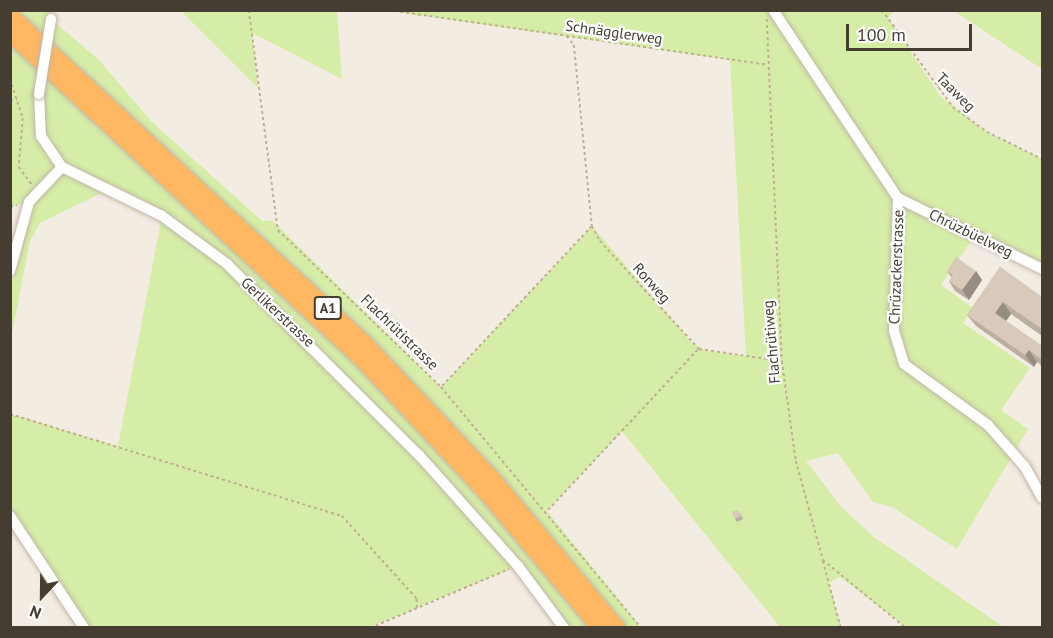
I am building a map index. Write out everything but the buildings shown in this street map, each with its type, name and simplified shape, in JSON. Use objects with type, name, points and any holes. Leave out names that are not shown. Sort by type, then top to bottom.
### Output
[{"type":"highway","name":"A1","points":[[10,15],[368,347],[495,482],[617,627]]},
{"type":"highway","name":"A1","points":[[10,33],[358,356],[486,492],[600,627]]},
{"type":"street","name":"Chrüzackerstrasse","points":[[773,10],[898,198],[894,331],[904,364],[988,425],[1025,467],[1042,498]]},
{"type":"street","name":"Gerlikerstrasse","points":[[51,15],[39,94],[41,136],[62,167],[162,216],[227,264],[320,351],[518,566],[564,627]]},
{"type":"street","points":[[10,271],[18,227],[39,192],[62,167]]},
{"type":"street","name":"Chrüzbüelweg","points":[[898,198],[1042,269]]},
{"type":"street","points":[[13,521],[84,627]]},
{"type":"path","name":"Flachrütistrasse","points":[[249,10],[273,221],[441,387],[547,511],[641,627]]},
{"type":"path","name":"Schnägglerweg","points":[[388,10],[766,64]]},
{"type":"path","name":"Flachrütiweg","points":[[767,10],[766,64],[782,361],[796,461],[841,627]]},
{"type":"path","name":"Taaweg","points":[[882,10],[953,107],[987,132],[1042,159]]},
{"type":"path","points":[[441,387],[592,226],[574,45],[567,36]]},
{"type":"path","points":[[10,79],[24,118],[19,167],[39,192]]},
{"type":"path","points":[[10,101],[18,98]]},
{"type":"path","name":"Rorweg","points":[[592,226],[699,349]]},
{"type":"path","points":[[547,511],[699,349],[782,361]]},
{"type":"path","points":[[10,414],[342,516],[417,599],[417,609]]},
{"type":"path","points":[[823,560],[906,627]]},
{"type":"path","points":[[370,627],[518,566]]},
{"type":"green space","points":[[11,11],[51,11],[51,19],[98,59],[152,122],[262,221],[273,221],[441,387],[592,226],[691,342],[707,351],[746,356],[730,60],[388,11],[894,11],[888,18],[941,97],[987,132],[1042,159],[1042,269],[976,234],[941,285],[973,308],[963,323],[1030,368],[1001,410],[1028,429],[957,549],[892,507],[873,502],[838,453],[806,461],[842,508],[874,537],[1003,627],[906,627],[840,577],[829,583],[841,627],[780,627],[622,431],[547,511],[641,627],[564,627],[518,566],[370,627],[84,627],[11,516],[11,414],[118,446],[162,216],[104,192],[40,223],[30,241],[11,339],[11,271],[28,202],[11,207]]},
{"type":"green space","points":[[181,11],[337,11],[342,79],[252,33],[258,88]]},
{"type":"green space","points":[[954,11],[1042,11],[1042,69]]}]
